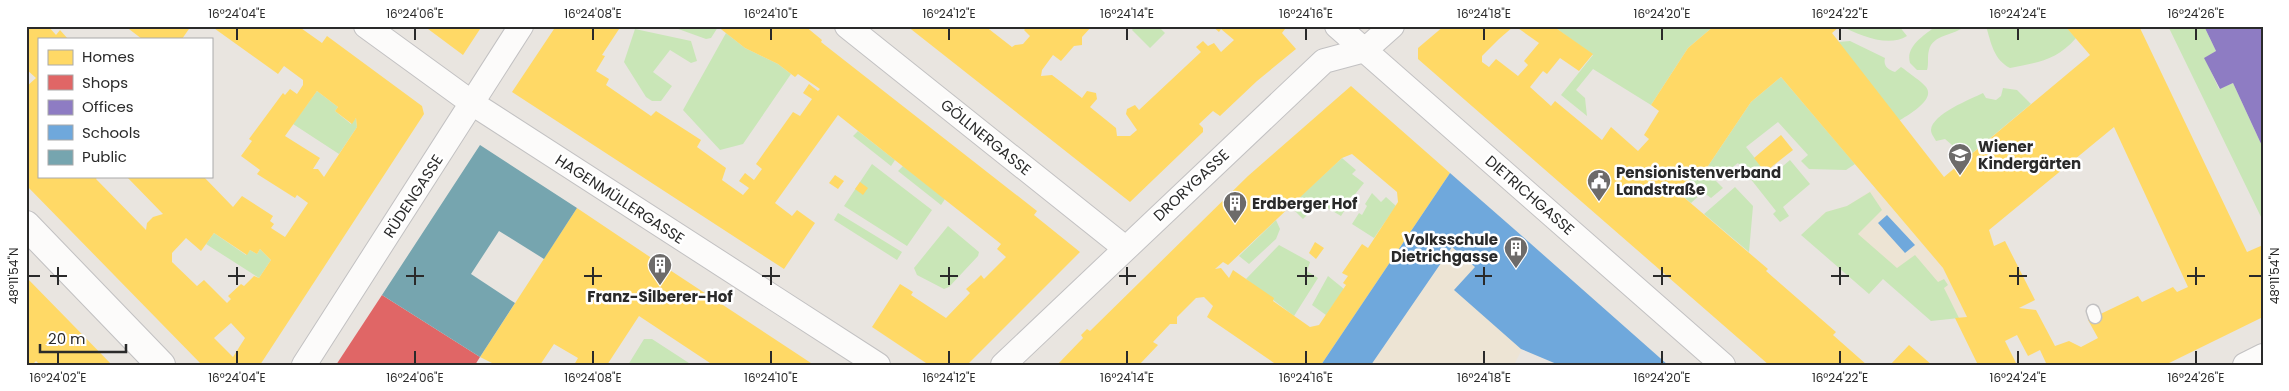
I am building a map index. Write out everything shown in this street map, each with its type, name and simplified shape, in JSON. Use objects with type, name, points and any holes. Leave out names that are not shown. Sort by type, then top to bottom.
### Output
[{"type":"street","name":"HAGENMÜLLERGASSE","points":[[366,26],[472,103],[878,365]]},
{"type":"street","name":"RÜDENGASSE","points":[[304,365],[521,26]]},
{"type":"street","name":"GÖLLNERGASSE","points":[[847,26],[1125,248]]},
{"type":"street","name":"DIETRICHGASSE","points":[[1337,26],[1723,365]]},
{"type":"street","name":"DRORYGASSE","points":[[1003,365],[1324,61],[1365,50],[1392,26]]},
{"type":"street","points":[[26,225],[161,365]]},
{"type":"street","points":[[2245,365],[2263,356]]},
{"type":"shaded area","points":[[1450,173],[1668,365],[1559,365],[1522,349],[1514,365],[1321,365]]},
{"type":"shaded area","points":[[1875,188],[1943,268],[1967,317],[1959,318],[1820,216],[1826,212],[1847,206]]},
{"type":"green space","points":[[670,26],[718,27],[711,38],[706,39]]},
{"type":"green space","points":[[1135,26],[1158,26],[1165,33],[1150,48],[1132,30]]},
{"type":"green space","points":[[1553,26],[1714,26],[1688,48],[1651,105],[1593,69],[1576,90],[1585,98],[1587,116],[1561,95],[1593,55]]},
{"type":"green space","points":[[1841,26],[1899,26],[1907,36],[1891,41],[1874,39]]},
{"type":"green space","points":[[1936,26],[1965,26],[1935,41],[1929,50],[1927,70],[1917,70],[1910,63],[1910,51],[1917,41]]},
{"type":"green space","points":[[1986,26],[2065,26],[2076,38],[2069,46],[2054,56],[2038,62],[2010,68],[1997,56]]},
{"type":"green space","points":[[2168,26],[2204,26],[2216,51],[2205,58],[2219,89],[2233,83],[2263,148],[2263,221]]},
{"type":"green space","points":[[635,29],[691,41],[697,61],[691,63],[670,50],[653,72],[672,86],[661,101],[652,101],[646,97],[624,62]]},
{"type":"green space","points":[[726,33],[745,48],[778,64],[791,74],[743,144],[720,150],[683,110]]},
{"type":"green space","points":[[1850,41],[1885,58],[1885,65],[1890,70],[1895,72],[1901,67],[1921,82],[1928,92],[1920,107],[1899,121],[1838,42]]},
{"type":"green space","points":[[1781,77],[1855,164],[1846,170],[1809,169],[1801,161],[1808,155],[1778,122],[1746,147],[1770,177],[1790,160],[1810,184],[1783,207],[1789,216],[1780,222],[1773,214],[1776,211],[1738,163],[1715,180],[1723,188],[1711,198],[1703,192],[1691,203],[1680,194],[1695,170],[1702,175],[1751,102]]},
{"type":"green space","points":[[2003,88],[2017,90],[2031,104],[1958,165],[1952,159],[1952,145],[1945,139],[1936,141],[1931,131],[1933,124],[1938,118],[1953,108],[1983,93],[1986,98],[1996,100],[2001,96]]},
{"type":"green space","points":[[317,91],[338,107],[335,111],[351,124],[356,118],[357,127],[339,154],[293,124]]},
{"type":"green space","points":[[858,131],[895,160],[891,166],[853,136]]},
{"type":"green space","points":[[1342,158],[1356,170],[1352,174],[1364,183],[1352,198],[1350,197],[1345,203],[1348,205],[1341,216],[1319,203],[1303,219],[1290,206]]},
{"type":"green space","points":[[872,164],[932,210],[907,246],[844,206]]},
{"type":"green space","points":[[903,166],[945,199],[941,205],[898,171]]},
{"type":"green space","points":[[1735,187],[1753,206],[1749,252],[1704,214]]},
{"type":"green space","points":[[1870,192],[1882,210],[1858,234],[1897,268],[1915,255],[1938,282],[1944,279],[1948,285],[1944,288],[1959,318],[1931,321],[1883,279],[1869,294],[1801,235],[1826,212],[1847,206]]},
{"type":"green space","points":[[1372,193],[1381,202],[1386,197],[1396,206],[1374,238],[1352,224],[1359,213],[1362,215],[1367,206],[1365,204]]},
{"type":"green space","points":[[838,213],[902,252],[897,260],[834,220]]},
{"type":"green space","points":[[1276,220],[1280,229],[1276,239],[1249,264],[1239,256]]},
{"type":"green space","points":[[948,226],[979,252],[978,256],[949,287],[944,289],[917,275],[914,268]]},
{"type":"green space","points":[[214,233],[246,255],[250,250],[257,254],[260,249],[271,260],[259,278],[206,244]]},
{"type":"green space","points":[[1279,245],[1310,262],[1307,271],[1318,278],[1294,316],[1246,279]]},
{"type":"green space","points":[[1328,276],[1344,289],[1326,315],[1312,305]]},
{"type":"green space","points":[[644,339],[652,339],[692,365],[628,365]]},
{"type":"building: Homes","points":[[26,26],[48,26],[56,35],[60,30],[67,38],[38,38],[38,178],[97,178],[146,230],[147,223],[153,217],[163,214],[128,178],[205,178],[233,207],[242,196],[273,216],[270,221],[274,224],[271,228],[285,237],[308,203],[297,195],[295,198],[257,174],[260,170],[241,156],[252,141],[249,139],[283,93],[285,95],[290,89],[297,94],[303,85],[303,80],[284,66],[278,74],[211,26],[298,26],[322,43],[327,36],[422,106],[424,114],[260,365],[202,365],[26,185],[26,87],[36,78],[26,69]],"holes":[[[317,91],[338,107],[335,111],[352,124],[356,118],[357,127],[324,177],[318,169],[313,169],[320,158],[285,136]],[[214,233],[247,255],[250,250],[257,254],[260,249],[271,260],[259,278],[254,276],[244,286],[241,284],[228,296],[231,299],[227,303],[204,280],[197,286],[172,262],[172,253],[186,238],[201,251]],[[231,323],[245,338],[233,357],[214,338]]]},
{"type":"building: Homes","points":[[125,26],[191,26],[183,38],[141,38]]},
{"type":"building: Homes","points":[[424,26],[482,26],[463,55]]},
{"type":"building: Homes","points":[[556,26],[621,26],[602,55],[605,56],[596,71],[609,79],[606,85],[651,116],[656,111],[701,140],[697,147],[726,168],[722,180],[743,195],[749,188],[739,181],[745,173],[754,180],[762,169],[756,164],[793,112],[800,116],[812,99],[803,93],[809,84],[818,91],[820,89],[798,74],[795,77],[778,64],[745,48],[717,26],[805,26],[822,40],[821,42],[1037,211],[1034,215],[1080,252],[967,365],[929,365],[872,327],[900,284],[913,292],[911,295],[946,318],[970,293],[966,289],[981,275],[984,279],[1006,257],[997,249],[1001,244],[838,115],[775,203],[792,216],[797,210],[815,223],[784,269],[512,92]]},
{"type":"building: Homes","points":[[907,26],[985,26],[1012,47],[1023,44],[1030,36],[1024,30],[1028,26],[1092,26],[1082,37],[1082,45],[1074,46],[1061,61],[1053,55],[1042,70],[1041,76],[1052,75],[1082,98],[1087,91],[1096,93],[1097,99],[1090,107],[1116,128],[1117,136],[1130,136],[1137,130],[1126,114],[1127,109],[1135,105],[1139,110],[1201,52],[1196,47],[1203,41],[1208,46],[1214,43],[1221,52],[1234,40],[1221,29],[1219,32],[1212,26],[1281,26],[1285,29],[1282,33],[1296,49],[1257,81],[1220,116],[1213,111],[1199,124],[1203,128],[1203,132],[1130,202]]},
{"type":"building: Homes","points":[[1444,26],[1514,26],[1482,56],[1482,62],[1489,67],[1496,59],[1518,76],[1528,65],[1524,61],[1539,43],[1515,26],[1553,26],[1593,54],[1579,71],[1560,58],[1547,74],[1543,71],[1530,87],[1551,106],[1555,101],[1602,140],[1611,127],[1638,151],[1649,139],[1644,135],[1659,111],[1651,105],[1688,48],[1714,26],[1840,26],[1832,33],[1944,177],[2090,55],[2065,26],[2139,26],[2247,252],[2263,245],[2263,317],[2165,365],[2043,365],[2046,363],[2040,350],[2028,356],[2017,335],[2005,341],[2017,365],[1978,365],[1955,318],[1967,317],[1943,268],[1781,77],[1751,102],[1702,175],[1695,170],[1680,194],[1768,269],[1766,271],[1836,332],[1833,335],[1867,365],[1769,365],[1418,59],[1418,48]],"holes":[[[2114,127],[2188,287],[2177,292],[2173,287],[2142,302],[2138,296],[2088,320],[2098,338],[2081,347],[2069,341],[2055,346],[2036,310],[2019,308],[2035,300],[2005,241],[1994,246],[1989,230]]]},
{"type":"building: Homes","name":"Erdberger Hof","points":[[1351,86],[1450,173],[1321,365],[1277,365],[1207,317],[1213,306],[1204,297],[1196,298],[1177,317],[1177,324],[1170,324],[1153,342],[1158,345],[1139,365],[1057,365],[1083,338],[1081,335],[1087,329],[1090,331],[1248,176]],"holes":[[[1352,154],[1397,192],[1398,202],[1368,248],[1362,244],[1342,273],[1348,276],[1343,283],[1346,285],[1319,325],[1310,327],[1273,301],[1274,298],[1233,270],[1229,278],[1221,268],[1215,269],[1223,262],[1228,265],[1342,158]]]},
{"type":"building: Homes","points":[[1781,135],[1793,150],[1765,172],[1754,158]]},
{"type":"building: Homes","points":[[835,175],[844,181],[838,189],[829,183]]},
{"type":"building: Homes","points":[[860,182],[868,188],[863,195],[855,189]]},
{"type":"building: Homes","points":[[577,208],[814,365],[713,365],[639,316],[607,365],[574,365],[578,358],[554,344],[540,365],[496,365],[480,357]]},
{"type":"building: Homes","points":[[1315,242],[1324,248],[1316,259],[1309,253]]},
{"type":"building: Homes","points":[[26,277],[112,365],[40,365],[36,361],[32,365],[26,365]]},
{"type":"building: Homes","points":[[1909,345],[1932,365],[1890,365]]},
{"type":"building: Shops","points":[[382,295],[480,357],[475,365],[336,365]]},
{"type":"building: Offices","points":[[2204,26],[2263,26],[2263,148],[2233,83],[2220,89],[2204,58],[2216,51]]},
{"type":"building: Schools","name":"Volksschule Dietrichgasse","points":[[1450,173],[1668,365],[1559,365],[1521,349],[1454,290],[1475,267],[1452,247],[1371,365],[1321,365]]},
{"type":"building: Schools","points":[[1887,215],[1915,245],[1905,253],[1878,223]]},
{"type":"building: Public","points":[[480,145],[577,208],[544,259],[499,231],[471,274],[515,303],[480,357],[382,295]]},
{"type":"place","name":"Wiener Kindergärten","points":[[1960,176]]},
{"type":"place","name":"Pensionistenverband Landstraße","points":[[1599,202]]},
{"type":"place","name":"Erdberger Hof","points":[[1235,224]]},
{"type":"place","name":"Volksschule Dietrichgasse","points":[[1516,269]]},
{"type":"place","name":"Franz-Silberer-Hof","points":[[660,286]]}]
